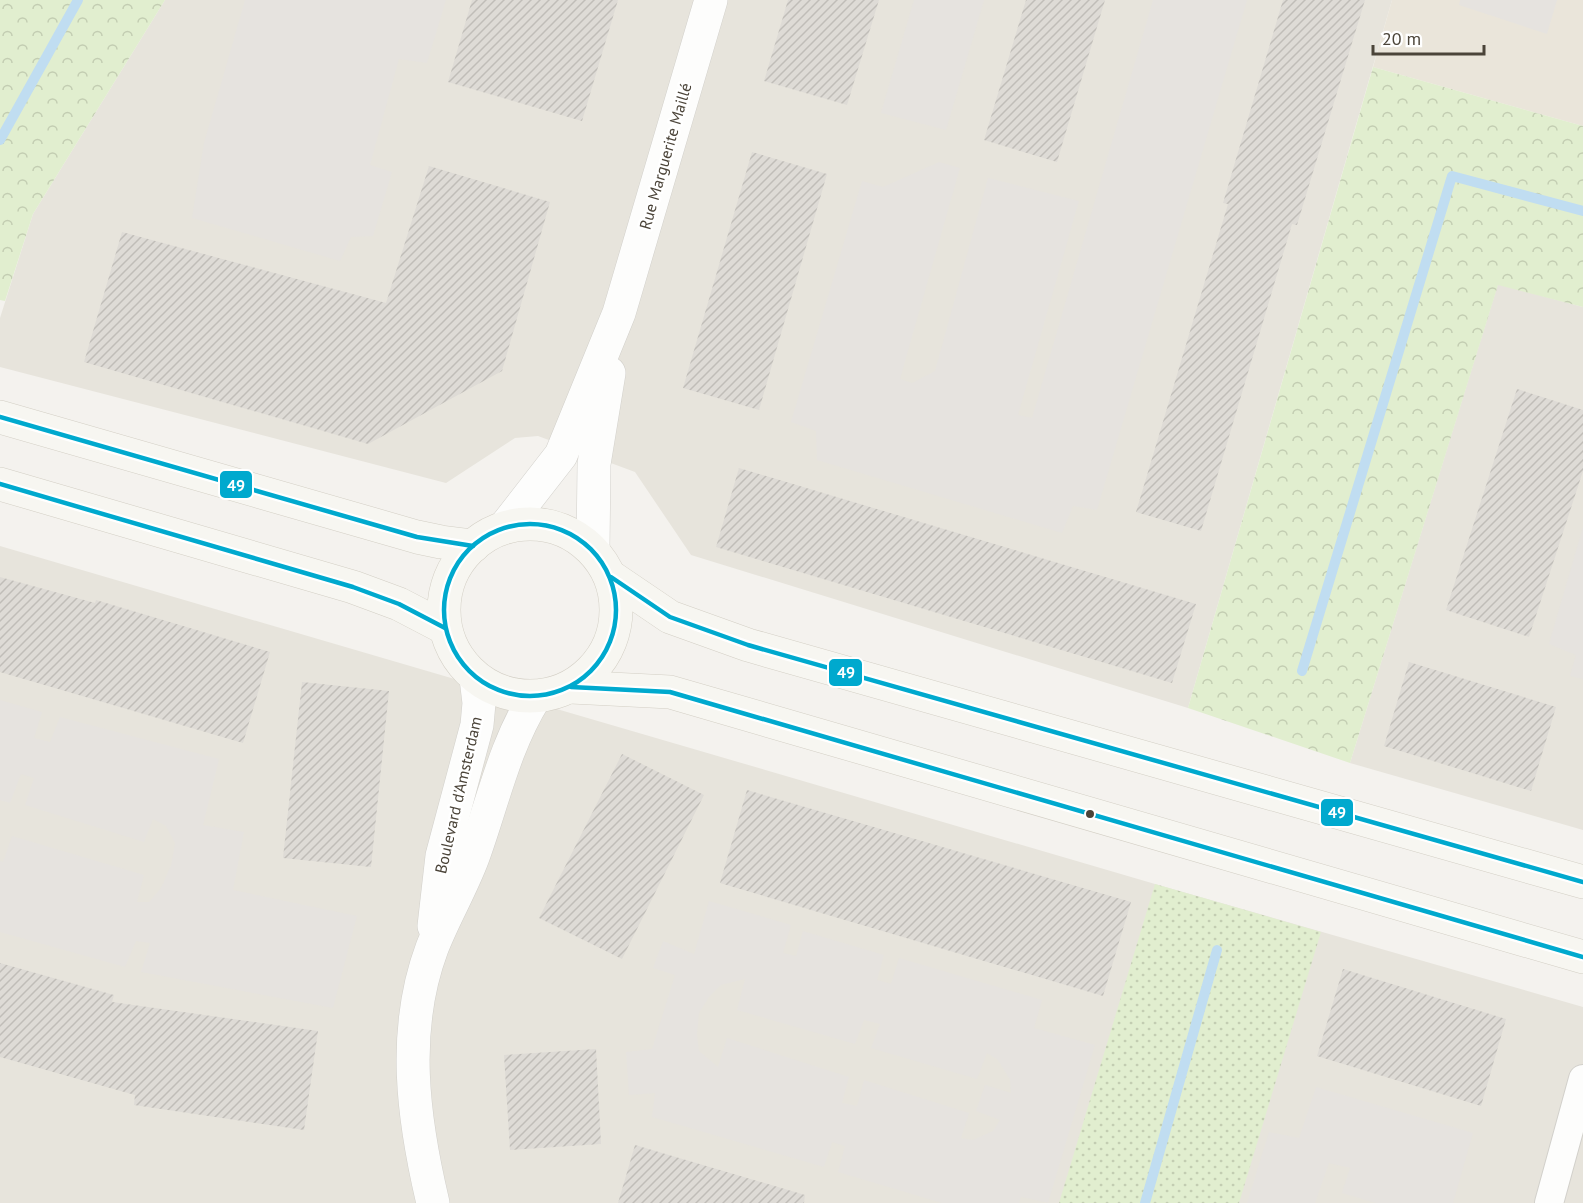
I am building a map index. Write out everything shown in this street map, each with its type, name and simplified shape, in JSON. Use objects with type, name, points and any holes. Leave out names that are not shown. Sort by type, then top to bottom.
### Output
[{"type":"main road","points":[[0,417],[417,537],[473,546]]},
{"type":"main road","points":[[0,484],[353,587],[399,604],[446,628]]},
{"type":"main road","points":[[1583,882],[748,645],[670,617],[602,564],[568,531],[537,524],[505,527],[473,546],[454,569],[444,598],[446,628],[456,656],[476,678],[494,689],[514,696],[535,697],[571,687],[670,692],[1583,957]]},
{"type":"main road","points":[[571,687],[595,667],[612,640],[617,609],[602,564]]},
{"type":"street","name":"Rue Marguerite Maillé","points":[[505,527],[561,455],[619,312],[711,0]]},
{"type":"street","name":"Rue Marguerite Maillé","points":[[602,564],[594,464],[619,312]]},
{"type":"street","name":"Boulevard d'Amsterdam","points":[[433,1203],[414,1103],[412,1056],[416,1017],[432,948],[442,856],[477,725],[479,703],[476,678]]},
{"type":"street","name":"Boulevard d'Amsterdam","points":[[432,948],[467,873],[510,745],[535,697]]},
{"type":"street","points":[[1549,1203],[1583,1079]]},
{"type":"shaded area","points":[[165,0],[1392,0],[1188,708],[691,555],[635,472],[538,436],[515,438],[446,483],[0,367],[0,318],[33,214]]},
{"type":"shaded area","points":[[245,0],[446,0],[427,63],[399,59],[370,165],[392,172],[373,236],[351,237],[340,261],[192,218],[204,143]]},
{"type":"shaded area","points":[[914,0],[984,0],[946,130],[881,113]]},
{"type":"shaded area","points":[[1153,0],[1247,0],[1097,510],[1073,506],[1062,533],[817,460],[816,431],[791,422],[862,181],[883,187],[939,162],[960,168],[900,379],[912,383],[935,371],[988,178],[1079,201],[1018,415],[1032,418]]},
{"type":"shaded area","points":[[1392,0],[1583,0],[1583,126],[1373,67]]},
{"type":"shaded area","points":[[1460,0],[1557,0],[1547,34],[1459,5]]},
{"type":"shaded area","points":[[1498,284],[1583,307],[1583,830],[1350,763]]},
{"type":"shaded area","points":[[1583,527],[1583,679],[1570,676],[1576,655],[1549,644]]},
{"type":"shaded area","points":[[0,546],[1583,1007],[1583,1203],[0,1203]]},
{"type":"shaded area","points":[[0,700],[42,712],[34,738],[50,742],[60,717],[219,759],[203,825],[244,832],[233,890],[357,916],[333,1008],[141,972],[150,943],[136,941],[125,967],[0,932],[0,861],[3,862],[12,836],[144,875],[137,902],[149,902],[161,888],[171,865],[175,843],[166,826],[153,819],[144,842],[25,805],[34,778],[21,774],[10,803],[0,800]]},
{"type":"shaded area","points":[[709,901],[791,925],[783,953],[796,956],[803,931],[884,955],[877,980],[891,984],[899,958],[1042,1000],[1034,1028],[1095,1045],[1048,1203],[1021,1197],[1019,1203],[942,1203],[838,1172],[845,1146],[832,1142],[824,1167],[652,1117],[655,1093],[629,1095],[626,1052],[652,1049],[675,975],[653,968],[663,941],[694,954]],"holes":[[[745,979],[737,1010],[855,1044],[864,1020],[880,1024],[871,1048],[977,1079],[987,1053],[998,1060],[1010,1080],[1011,1093],[985,1085],[976,1111],[1000,1120],[993,1131],[973,1140],[961,1138],[969,1113],[864,1080],[857,1106],[842,1103],[849,1077],[727,1038],[718,1067],[699,1051],[697,1035],[699,1013],[709,997],[721,985]]]},
{"type":"shaded area","points":[[1316,1087],[1473,1133],[1453,1203],[1376,1203],[1342,1193],[1350,1168],[1329,1163],[1315,1203],[1247,1203],[1269,1132],[1299,1138]]},
{"type":"green space","points":[[0,0],[165,0],[33,214],[5,301],[0,300]]},
{"type":"green space","points":[[1373,67],[1583,126],[1583,307],[1498,285],[1350,763],[1188,708]]},
{"type":"green space","points":[[1155,884],[1321,932],[1239,1203],[1059,1203]]},
{"type":"building","points":[[472,0],[618,0],[582,121],[448,82]]},
{"type":"building","points":[[788,0],[879,0],[847,105],[764,81]]},
{"type":"building","points":[[1026,0],[1105,0],[1057,162],[984,140]]},
{"type":"building","points":[[1283,0],[1365,0],[1297,225],[1292,224],[1201,531],[1136,512],[1228,204],[1223,203]]},
{"type":"building","points":[[752,152],[827,174],[759,410],[683,388]]},
{"type":"building","points":[[429,166],[550,202],[502,371],[368,444],[84,362],[122,232],[386,303]]},
{"type":"building","points":[[1517,389],[1583,410],[1583,471],[1529,637],[1446,610]]},
{"type":"building","points":[[739,468],[1196,604],[1172,683],[716,547]]},
{"type":"building","points":[[0,577],[95,603],[96,600],[270,652],[243,743],[0,672]]},
{"type":"building","points":[[1409,662],[1556,707],[1531,791],[1384,746]]},
{"type":"building","points":[[302,682],[389,691],[371,867],[283,858]]},
{"type":"building","points":[[622,754],[704,795],[622,959],[539,918]]},
{"type":"building","points":[[747,790],[1131,902],[1103,996],[720,883]]},
{"type":"building","points":[[0,963],[114,995],[112,1002],[318,1031],[304,1130],[134,1105],[135,1095],[0,1057]]},
{"type":"building","points":[[1343,969],[1506,1019],[1481,1106],[1317,1056]]},
{"type":"building","points":[[596,1049],[601,1144],[510,1150],[504,1055]]},
{"type":"building","points":[[635,1145],[805,1195],[804,1203],[618,1203]]},
{"type":"waterway","points":[[0,140],[78,0]]},
{"type":"waterway","points":[[1302,671],[1452,176],[1583,211]]},
{"type":"waterway","points":[[1145,1203],[1217,950]]},
{"type":"transit line","name":"49","points":[[0,417],[417,537],[473,546]]},
{"type":"transit line","name":"49","points":[[0,484],[353,587],[399,604],[445,628]]},
{"type":"transit line","name":"49","points":[[530,524],[563,531],[591,549],[609,577],[616,610],[609,643],[591,671],[563,689],[530,696],[497,689],[469,671],[451,643],[444,610],[451,577],[469,549],[497,531],[530,524]]},
{"type":"transit line","name":"49","points":[[611,577],[670,617],[748,645],[1583,882]]},
{"type":"transit line","name":"49","points":[[571,687],[670,692],[1583,957]]}]
